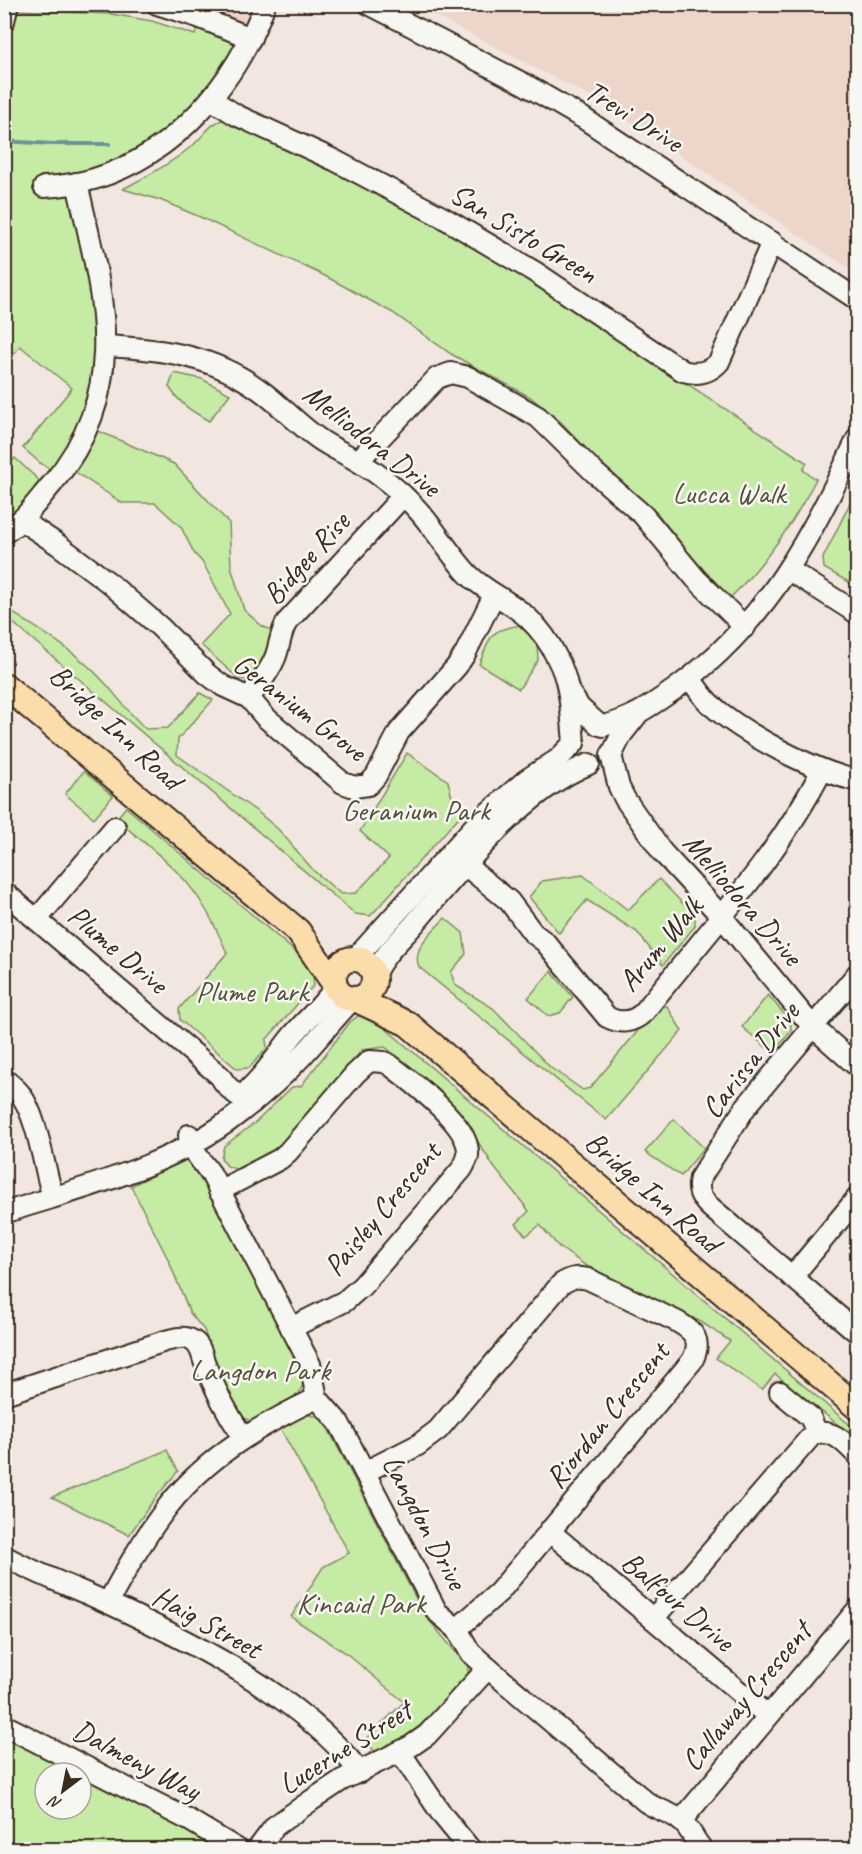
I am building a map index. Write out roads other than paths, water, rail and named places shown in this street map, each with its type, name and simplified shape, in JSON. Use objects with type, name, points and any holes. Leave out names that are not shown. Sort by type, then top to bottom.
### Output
[{"type":"main road","name":"Bridge Inn Road","points":[[4,666],[185,834]]},
{"type":"main road","name":"Bridge Inn Road","points":[[4,685],[185,834],[298,931],[345,992],[408,1024],[858,1408]]},
{"type":"main road","name":"Bridge Inn Road","points":[[298,931],[367,964],[408,1024]]},
{"type":"main road","points":[[354,959],[342,963],[334,979],[345,992],[361,998],[371,990],[374,976]]},
{"type":"street","points":[[4,21],[8,4]]},
{"type":"street","points":[[157,4],[207,20],[251,38]]},
{"type":"street","points":[[44,187],[77,183],[107,174],[147,154],[180,130],[211,99],[237,65],[265,4]]},
{"type":"street","name":"Trevi Drive","points":[[369,4],[534,89],[636,152],[857,298]]},
{"type":"street","name":"San Sisto Green","points":[[211,99],[236,115],[334,160],[444,218],[535,272],[683,370],[700,373],[714,367],[718,362],[775,244]]},
{"type":"street","points":[[4,533],[21,520],[61,473],[83,436],[99,390],[105,346],[102,300],[77,183]]},
{"type":"street","name":"Melliodora Drive","points":[[105,346],[161,350],[214,365],[258,388],[316,437],[358,461],[403,496],[426,519],[469,574],[494,595],[528,617],[540,631],[559,660],[569,690],[574,742]]},
{"type":"street","points":[[358,461],[437,378],[451,373],[468,377],[523,407],[549,427],[643,515],[696,579],[745,627]]},
{"type":"street","points":[[374,976],[384,956],[465,865],[506,823],[560,778],[589,764],[602,763],[612,753],[622,734],[637,715],[709,663],[745,627],[789,570],[824,509],[857,439]]},
{"type":"street","name":"Bidgee Rise","points":[[249,698],[276,657],[282,630],[287,622],[403,496]]},
{"type":"street","name":"Geranium Grove","points":[[21,520],[116,588],[218,683],[249,698],[265,717],[343,783],[354,787],[368,785],[376,776],[399,732],[465,654],[494,595]]},
{"type":"street","points":[[789,570],[858,614]]},
{"type":"street","points":[[690,678],[708,702],[718,711],[777,747],[822,770],[858,781]]},
{"type":"street","name":"Melliodora Drive","points":[[569,690],[580,708],[601,726]]},
{"type":"street","points":[[354,959],[482,818],[526,780],[557,760],[574,742],[580,730],[586,726],[601,726],[637,715]]},
{"type":"street","points":[[601,726],[611,734],[614,740],[612,753]]},
{"type":"street","points":[[574,742],[577,756],[589,764]]},
{"type":"street","name":"Melliodora Drive","points":[[612,753],[619,787],[633,814],[662,852],[722,917],[812,1026],[858,1067]]},
{"type":"street","name":"Melliodora Drive","points":[[589,764],[619,787]]},
{"type":"street","name":"Arum Walk","points":[[465,865],[509,901],[533,933],[545,942],[607,1017],[619,1022],[633,1020],[644,1012],[722,917],[795,820],[822,770]]},
{"type":"street","points":[[37,919],[114,826]]},
{"type":"street","name":"Plume Drive","points":[[4,892],[220,1076],[225,1084],[246,1098]]},
{"type":"street","name":"Carissa Drive","points":[[792,1277],[709,1206],[698,1189],[700,1178],[745,1108],[858,974]]},
{"type":"street","points":[[4,1213],[146,1164],[193,1140],[302,1057],[337,1015],[345,992]]},
{"type":"street","name":"Paisley Crescent","points":[[215,1182],[280,1159],[369,1061],[384,1062],[390,1065],[425,1091],[441,1107],[465,1140],[468,1150],[467,1160],[462,1168],[362,1286],[345,1301],[291,1328]]},
{"type":"street","points":[[4,1079],[22,1097],[43,1155],[46,1176],[57,1196]]},
{"type":"street","name":"Langdon Drive","points":[[193,1140],[207,1159],[215,1182],[310,1364],[317,1398],[333,1415],[365,1472],[437,1612],[457,1629],[470,1652],[646,1802],[681,1821],[703,1850]]},
{"type":"street","points":[[858,1197],[792,1277],[858,1332]]},
{"type":"street","name":"Riordan Crescent","points":[[365,1472],[427,1439],[438,1430],[561,1284],[578,1276],[687,1327],[698,1342],[692,1361],[499,1592],[457,1629]]},
{"type":"street","points":[[4,1394],[165,1341],[179,1337],[187,1338],[199,1346],[213,1384],[243,1437]]},
{"type":"street","points":[[780,1392],[810,1417],[818,1432]]},
{"type":"street","points":[[108,1603],[136,1553],[170,1504],[205,1467],[243,1437],[317,1398]]},
{"type":"street","points":[[653,1619],[806,1440],[818,1432],[829,1432],[858,1456]]},
{"type":"street","name":"Balfour Drive","points":[[549,1532],[768,1716]]},
{"type":"street","name":"Haig Street","points":[[4,1556],[37,1574],[108,1603],[213,1657],[265,1689],[326,1734],[341,1748],[360,1772]]},
{"type":"street","name":"Callaway Crescent","points":[[681,1821],[858,1610]]},
{"type":"street","name":"Lucerne Street","points":[[257,1850],[275,1826],[342,1780],[400,1752],[427,1735],[488,1668]]},
{"type":"street","name":"Dalmeny Way","points":[[4,1725],[179,1815],[240,1850]]},
{"type":"street","points":[[400,1752],[442,1816],[471,1850]]},
{"type":"waterway","points":[[4,141],[109,144]]},
{"type":"park label","name":"Lucca Walk","points":[[729,493]]},
{"type":"park label","name":"Geranium Park","points":[[416,810]]},
{"type":"park label","name":"Plume Park","points":[[252,991]]},
{"type":"park label","name":"Langdon Park","points":[[260,1370]]},
{"type":"park label","name":"Kincaid Park","points":[[361,1603]]}]
